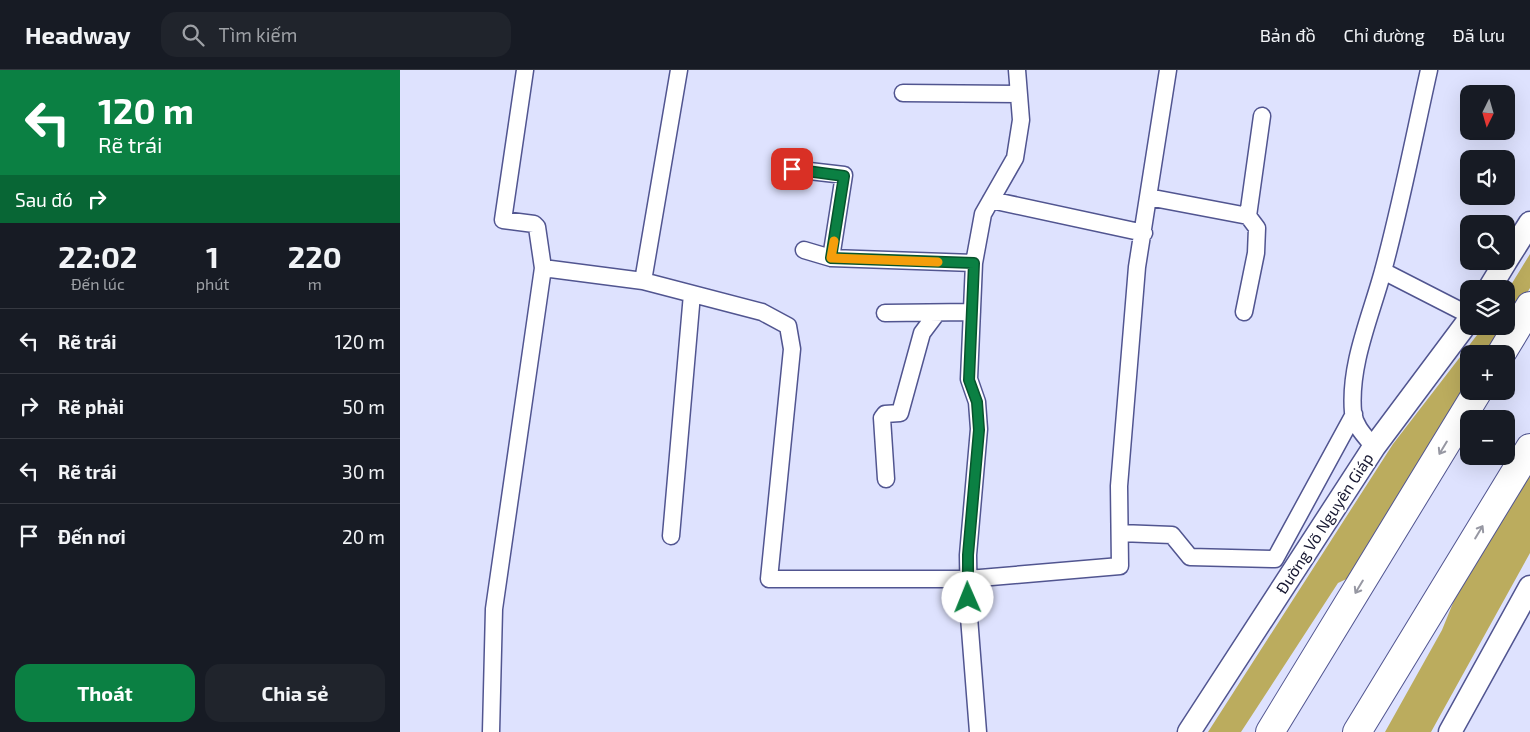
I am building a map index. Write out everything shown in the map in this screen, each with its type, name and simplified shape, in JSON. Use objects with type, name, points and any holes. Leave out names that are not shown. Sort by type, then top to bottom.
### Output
[{"type":"highway","points":[[1506,345],[1530,306]]},
{"type":"highway","points":[[1270,732],[1472,400]]},
{"type":"highway","points":[[1357,732],[1530,448]]},
{"type":"highway","points":[[1376,732],[1423,652],[1454,574]]},
{"type":"highway","points":[[1256,732],[1308,669]]},
{"type":"main road","points":[[1515,247],[1530,223]]},
{"type":"main road","name":"Đường Võ Nguyên Giáp","points":[[1188,732],[1374,447],[1460,332]]},
{"type":"main road","points":[[1450,732],[1530,587]]},
{"type":"street","points":[[491,732],[494,609],[543,268],[537,227],[534,224],[503,220],[525,70]]},
{"type":"street","points":[[643,281],[679,70]]},
{"type":"street","points":[[978,732],[968,579],[972,492],[979,430],[977,402],[969,380],[974,263],[983,214],[1015,158],[1021,120],[1017,70]]},
{"type":"street","points":[[543,268],[643,281],[762,312],[788,326],[792,349],[769,579],[968,579],[1120,566],[1120,486],[1136,277],[1168,70]]},
{"type":"street","points":[[1374,447],[1357,427],[1352,395],[1364,330],[1383,272],[1429,70]]},
{"type":"street","points":[[903,93],[1019,94]]},
{"type":"street","points":[[1248,216],[1262,116]]},
{"type":"street","points":[[792,169],[844,176],[831,258]]},
{"type":"street","points":[[1148,197],[1248,216],[1257,228],[1256,253],[1244,312]]},
{"type":"street","points":[[991,200],[1144,233]]},
{"type":"street","points":[[804,250],[831,258],[974,263]]},
{"type":"street","points":[[1383,272],[1460,310]]},
{"type":"street","points":[[671,536],[692,294]]},
{"type":"street","points":[[885,313],[972,312]]},
{"type":"street","points":[[886,479],[882,418],[885,414],[900,413],[922,333],[937,313]]},
{"type":"street","points":[[1120,533],[1172,535],[1190,557],[1275,559],[1354,414]]},
{"type":"shaded area","points":[[1530,254],[1530,288],[1515,313],[1515,280]]},
{"type":"shaded area","points":[[1477,335],[1502,335],[1495,345],[1469,345]]},
{"type":"shaded area","points":[[1460,357],[1460,400],[1462,400],[1357,574],[1338,583],[1241,732],[1208,732],[1393,444]]},
{"type":"shaded area","points":[[1530,464],[1530,553],[1431,732],[1385,732],[1442,630],[1468,566]]},
{"type":"slow traffic","points":[[834,241],[831,258],[938,262]]},
{"type":"route","points":[[792,169],[844,176],[831,258],[974,263],[969,380],[977,402],[979,430],[972,492],[968,555],[968,598]]}]
